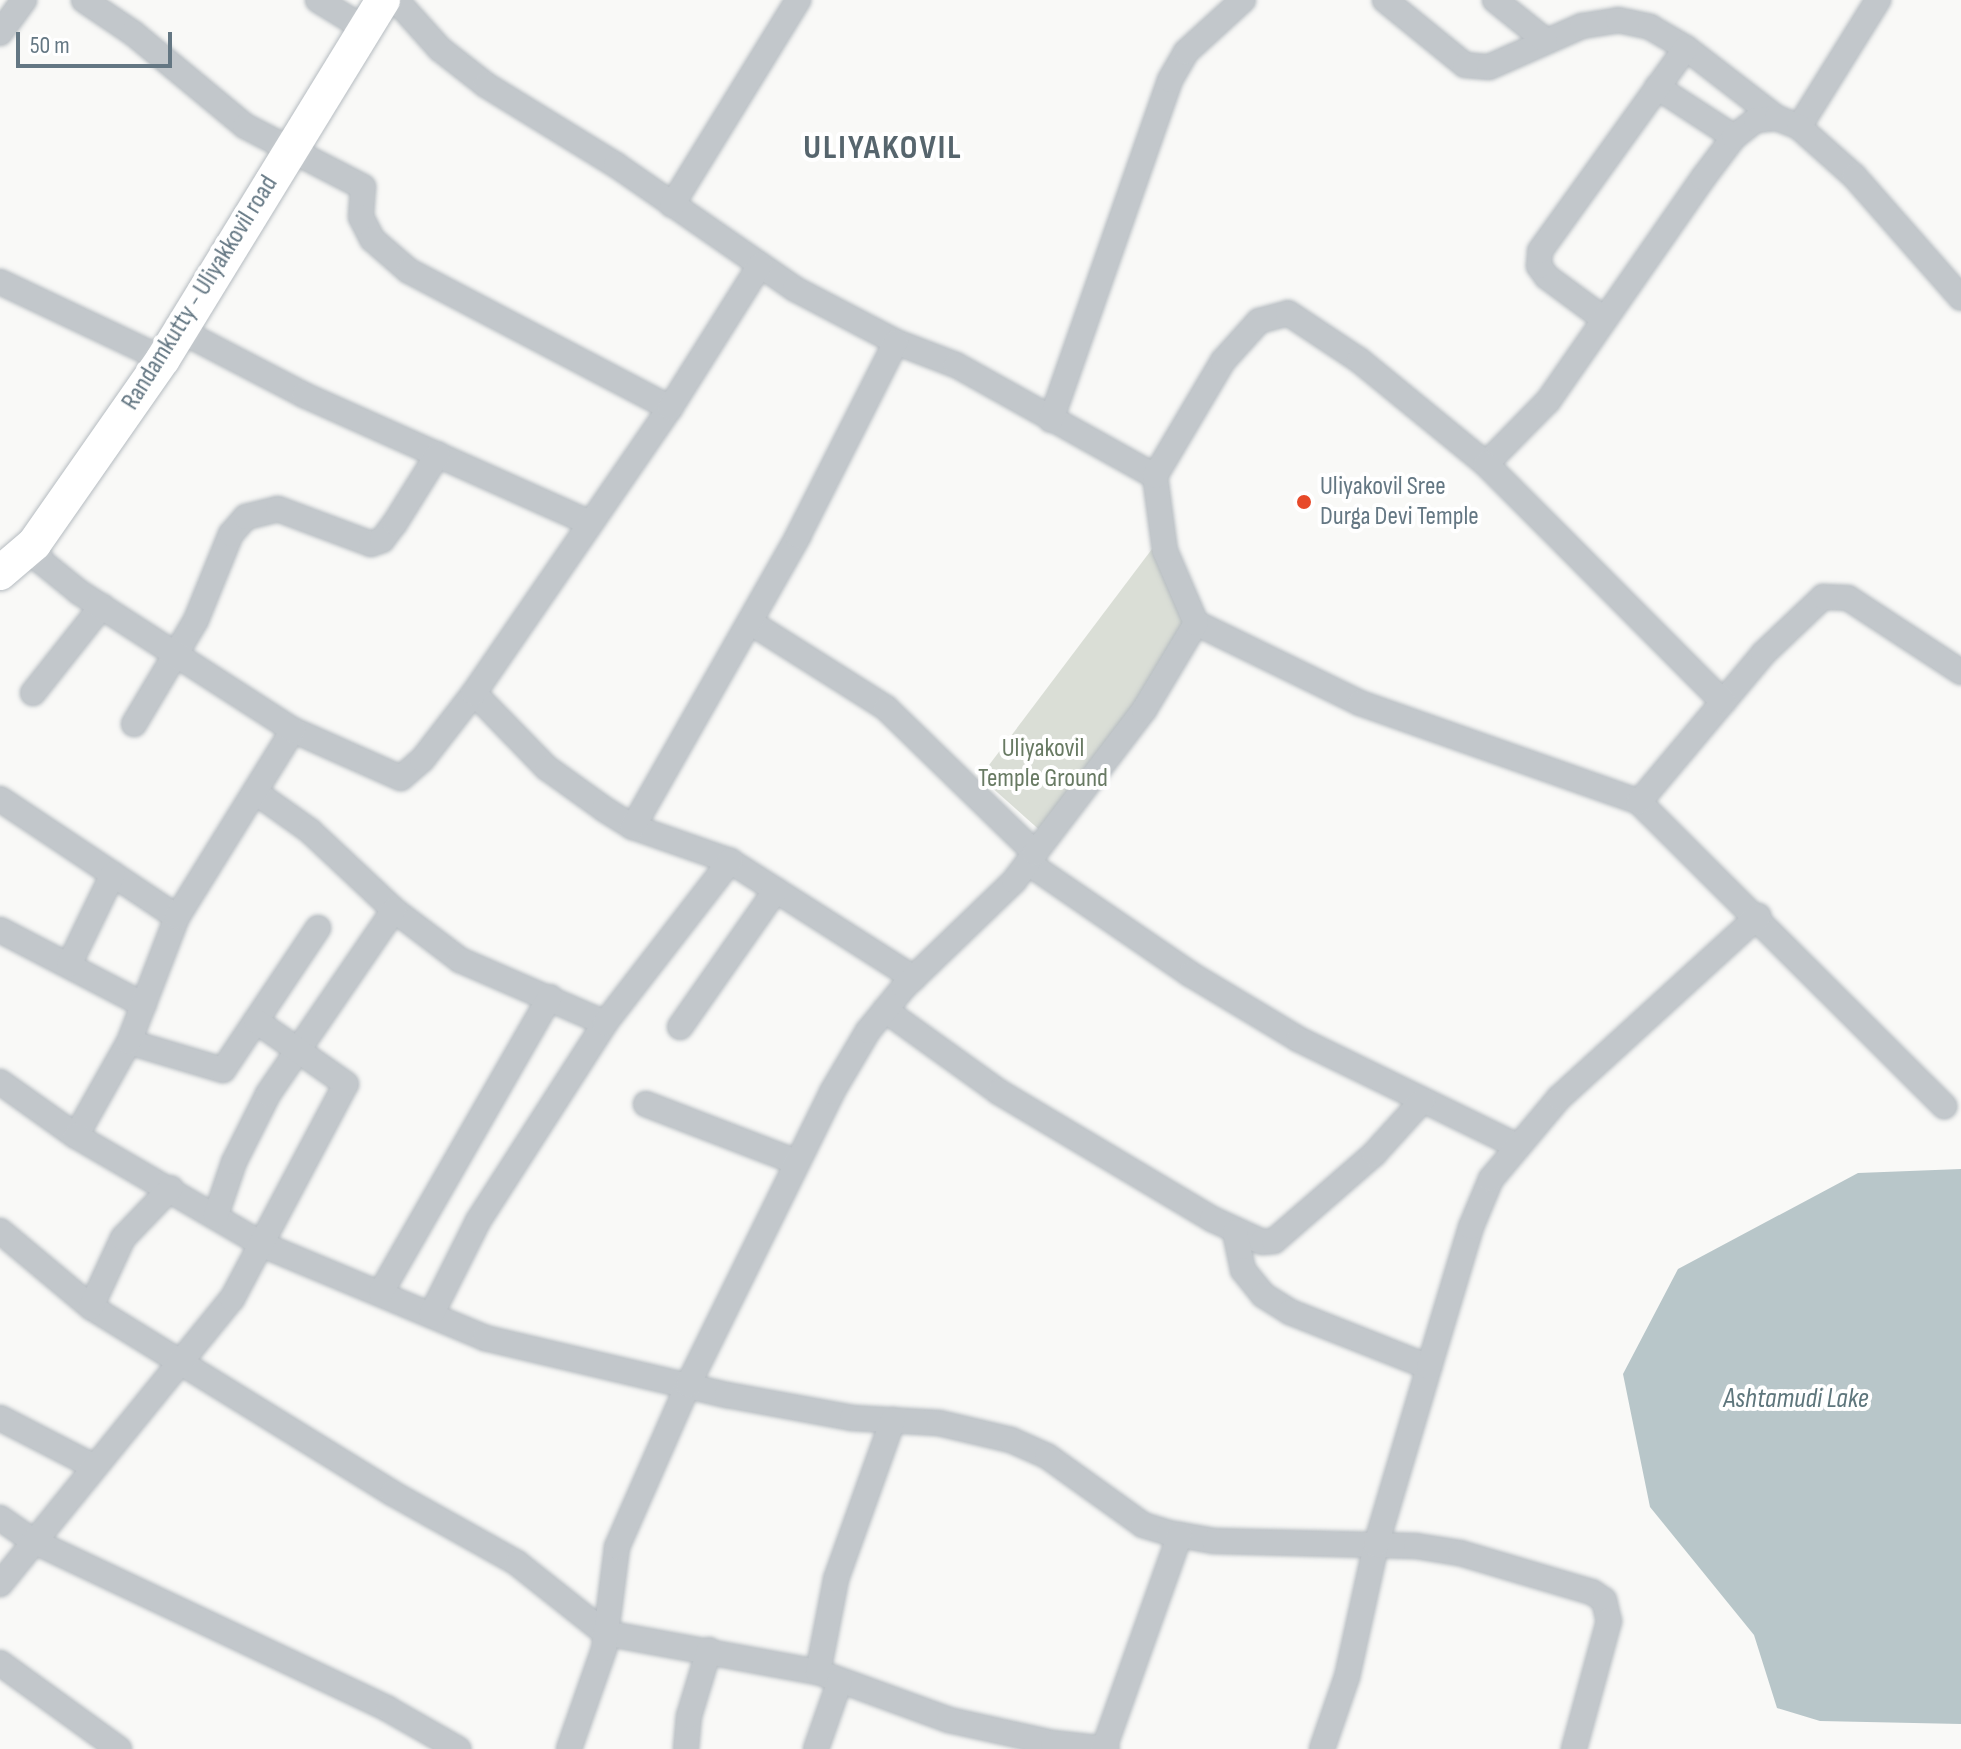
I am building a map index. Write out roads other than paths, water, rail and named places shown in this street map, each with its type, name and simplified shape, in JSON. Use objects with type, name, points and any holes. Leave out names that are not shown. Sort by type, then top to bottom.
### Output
[{"type":"street","points":[[0,33],[24,0]]},
{"type":"street","points":[[84,0],[133,33],[245,126],[363,187],[361,217],[372,239],[409,271],[670,408]]},
{"type":"street","points":[[318,0],[367,30]]},
{"type":"street","name":"Randamkutty - Uliyakkovil road","points":[[0,573],[34,544],[172,345],[288,148],[367,30],[383,0]]},
{"type":"street","points":[[396,0],[440,49],[486,85],[760,265],[896,342],[956,365],[1155,476]]},
{"type":"street","points":[[672,205],[798,0]]},
{"type":"street","points":[[1051,420],[1170,80],[1186,52],[1243,0]]},
{"type":"street","points":[[1385,0],[1465,65],[1489,67],[1582,26],[1618,20],[1650,27],[1686,48],[1854,176],[1961,298]]},
{"type":"street","points":[[1495,0],[1545,40]]},
{"type":"street","points":[[1788,123],[1878,0]]},
{"type":"street","points":[[1604,319],[1547,277],[1538,260],[1686,48]]},
{"type":"street","points":[[1657,87],[1734,137]]},
{"type":"street","points":[[1486,464],[1548,401],[1734,137],[1756,120],[1788,123]]},
{"type":"street","points":[[34,544],[42,562],[102,606],[293,730],[401,778],[422,760],[474,693],[670,408],[760,265]]},
{"type":"street","points":[[0,282],[304,395],[590,523]]},
{"type":"street","points":[[1723,702],[1486,464],[1359,360],[1288,313],[1259,321],[1223,361],[1155,476],[1165,551],[1196,623],[1360,703],[1639,802],[1758,916],[1944,1106]]},
{"type":"street","points":[[633,827],[750,622],[896,342]]},
{"type":"street","points":[[134,724],[176,654],[231,534],[246,517],[278,509],[371,544],[382,540],[395,523],[438,454]]},
{"type":"street","points":[[1639,802],[1787,629],[1823,597],[1836,594],[1961,672]]},
{"type":"street","points":[[33,693],[102,606]]},
{"type":"street","points":[[750,622],[886,708],[1032,858],[1190,974],[1298,1039],[1517,1146]]},
{"type":"street","points":[[569,1749],[605,1633],[617,1547],[688,1385],[796,1162],[851,1060],[885,1010],[1032,858],[1144,710],[1196,623]]},
{"type":"street","points":[[474,693],[547,768],[633,827],[730,861],[914,978]]},
{"type":"street","points":[[76,1136],[129,1042],[177,917],[258,794],[293,730]]},
{"type":"street","points":[[258,794],[310,831],[394,910],[460,960],[605,1023]]},
{"type":"street","points":[[0,799],[177,917]]},
{"type":"street","points":[[431,1315],[478,1221],[605,1023],[730,861]]},
{"type":"street","points":[[69,965],[113,874]]},
{"type":"street","points":[[680,1027],[776,890]]},
{"type":"street","points":[[216,1215],[249,1129],[298,1049],[394,910]]},
{"type":"street","points":[[1322,1749],[1364,1616],[1376,1545],[1471,1227],[1491,1179],[1559,1098],[1758,916]]},
{"type":"street","points":[[129,1042],[223,1070],[318,928]]},
{"type":"street","points":[[0,930],[144,1005]]},
{"type":"street","points":[[381,1292],[550,997]]},
{"type":"street","points":[[885,1010],[999,1092],[1235,1232],[1262,1242],[1274,1241],[1374,1154],[1422,1101]]},
{"type":"street","points":[[0,1584],[136,1411],[181,1366],[232,1299],[346,1084],[256,1021]]},
{"type":"street","points":[[0,1082],[76,1136],[171,1188],[263,1245],[431,1315],[530,1351],[574,1356],[688,1385],[852,1418],[939,1423],[1011,1440],[1047,1456],[1143,1525],[1180,1535],[1214,1541],[1376,1545],[1460,1553],[1578,1587],[1604,1600],[1609,1621],[1574,1749]]},
{"type":"street","points":[[646,1104],[796,1162]]},
{"type":"street","points":[[91,1307],[123,1238],[171,1188]]},
{"type":"street","points":[[0,1231],[91,1307],[181,1366],[517,1563],[605,1633],[709,1650],[829,1676],[949,1720],[1053,1743],[1105,1748],[1180,1535]]},
{"type":"street","points":[[1235,1232],[1243,1270],[1250,1283],[1290,1312],[1429,1367]]},
{"type":"street","points":[[1243,1270],[1262,1242]]},
{"type":"street","points":[[0,1418],[93,1466]]},
{"type":"street","points":[[816,1749],[829,1676],[836,1579],[893,1420]]},
{"type":"street","points":[[0,1518],[33,1541],[388,1709],[458,1749]]},
{"type":"street","points":[[686,1749],[689,1716],[709,1650]]},
{"type":"street","points":[[0,1663],[119,1749]]},
{"type":"water","name":"Ashtamudi Lake","points":[[1961,1169],[1961,1724],[1820,1721],[1777,1708],[1754,1635],[1650,1507],[1623,1374],[1678,1269],[1858,1173]]},
{"type":"place","name":"Uliyakovil Sree Durga Devi Temple","points":[[1304,502]]},
{"type":"district","name":"ULIYAKOVIL","points":[[883,148]]},
{"type":"park label","name":"Uliyakovil Temple Ground","points":[[1043,764]]}]
